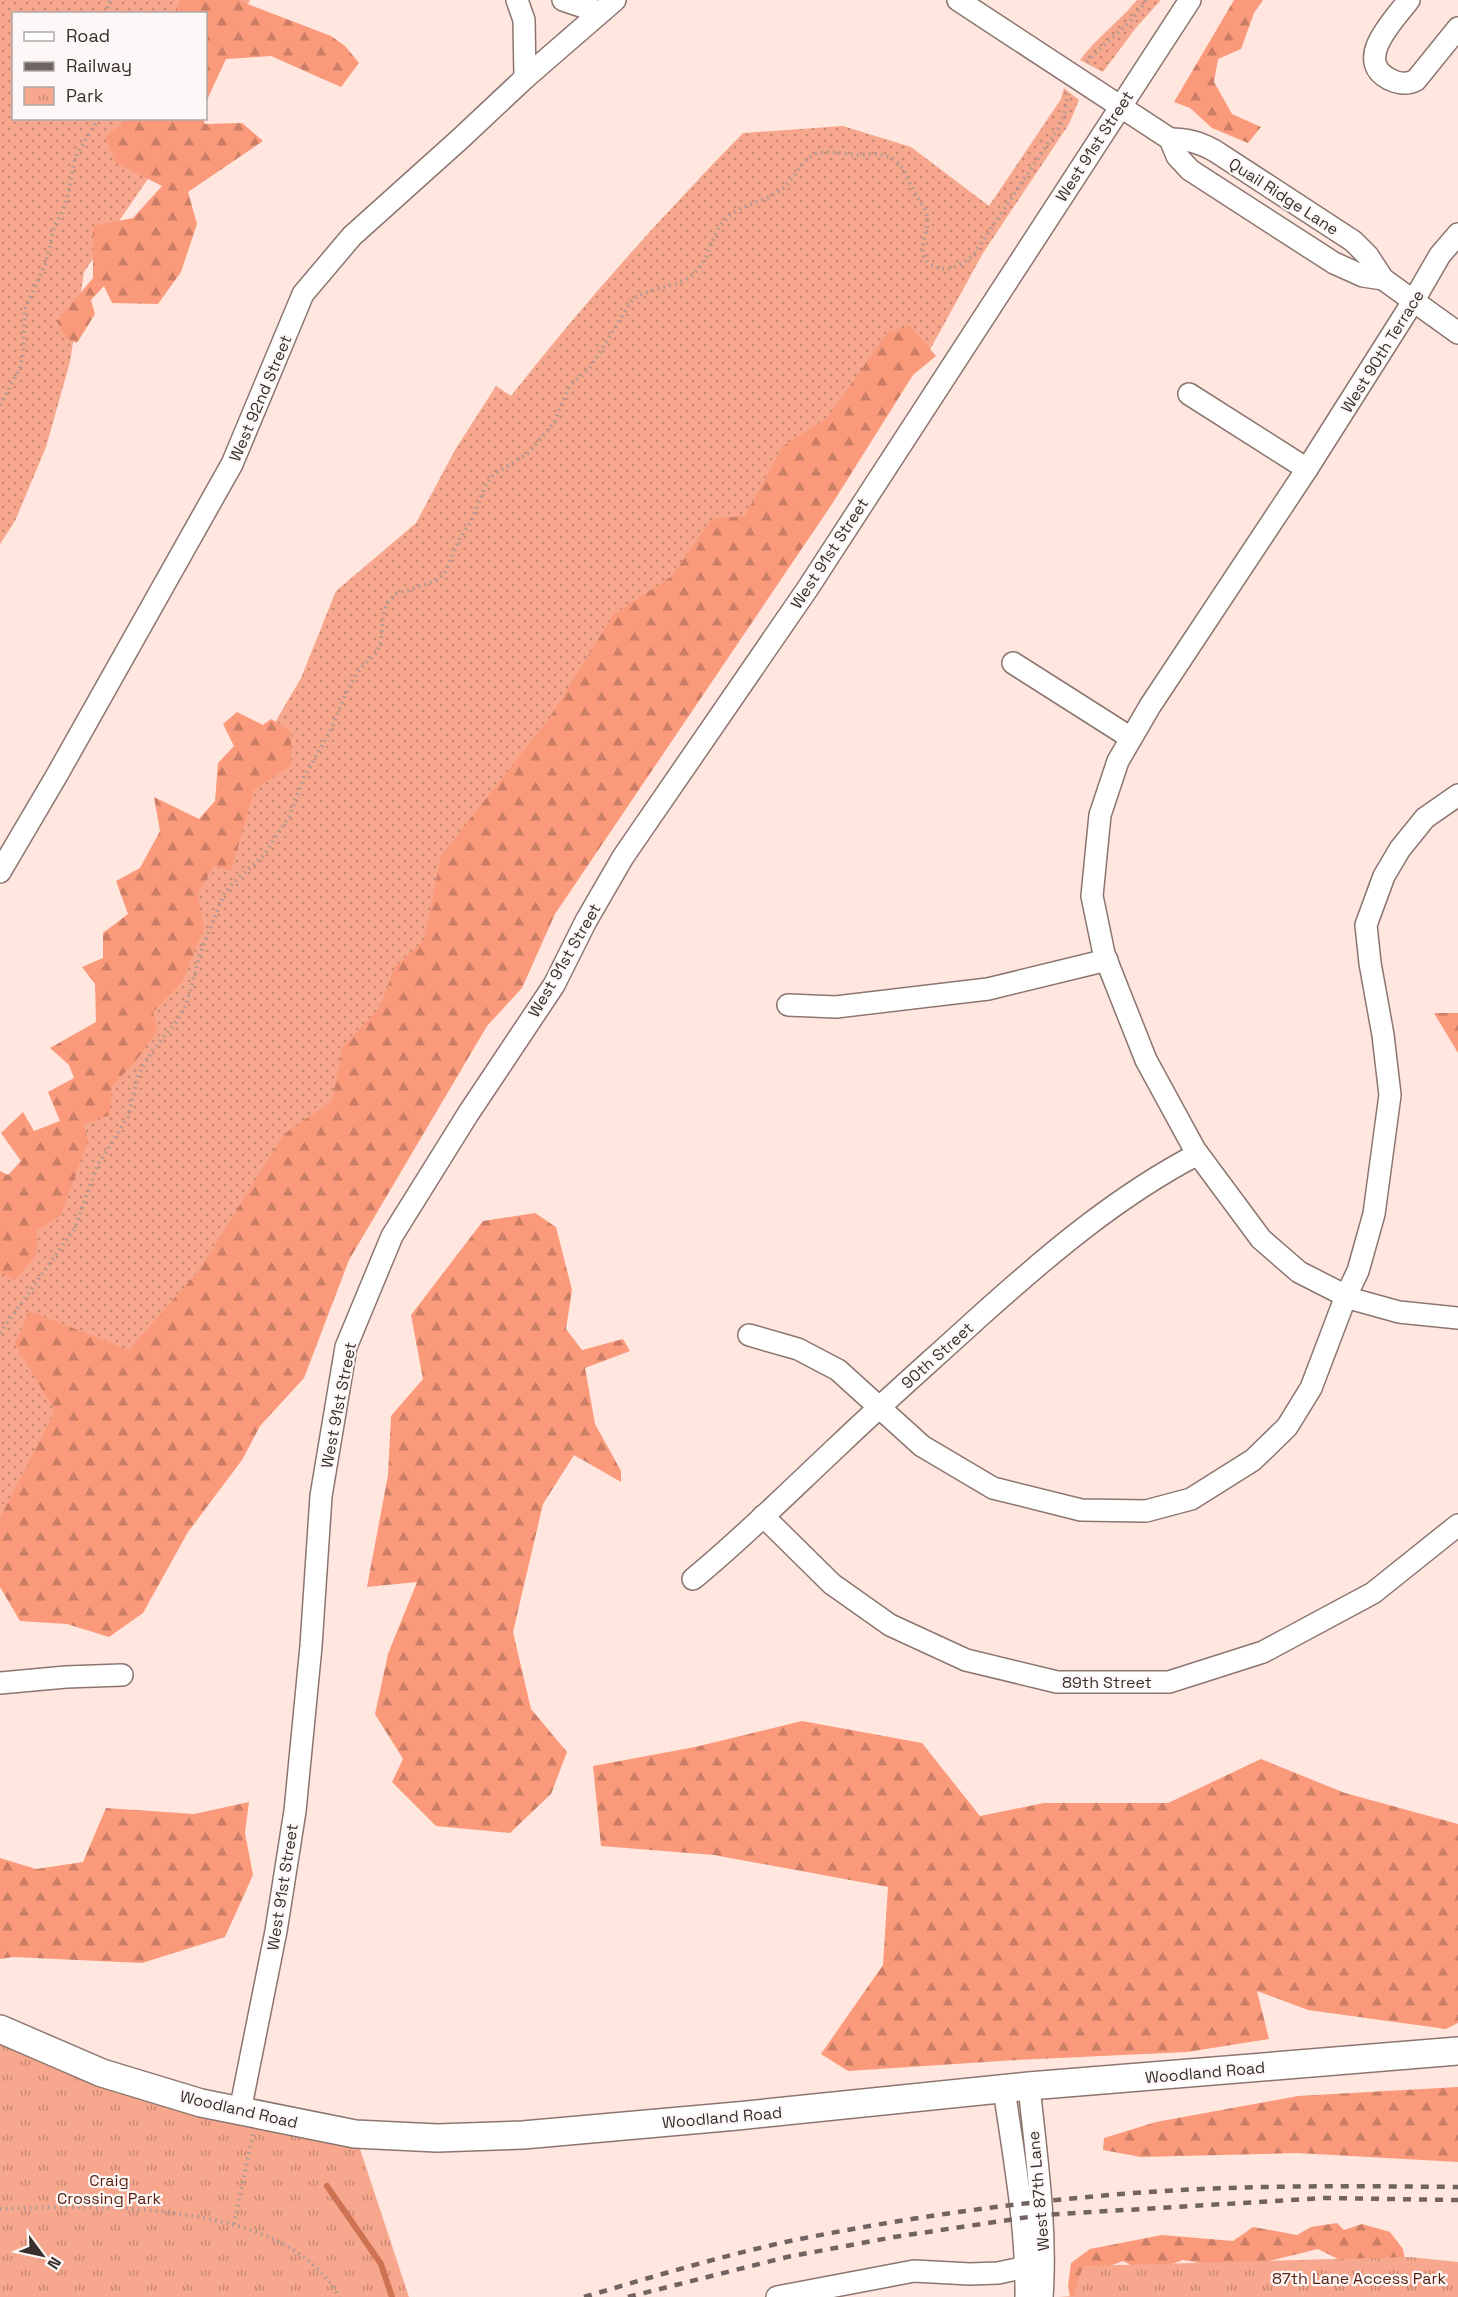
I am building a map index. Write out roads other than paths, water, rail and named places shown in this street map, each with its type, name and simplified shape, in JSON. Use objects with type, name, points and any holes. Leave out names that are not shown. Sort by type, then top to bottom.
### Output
[{"type":"main road","name":"Woodland Road","points":[[0,2029],[102,2073],[201,2103],[246,2123],[355,2134],[437,2139],[523,2135],[665,2123],[1016,2087],[1458,2051]]},
{"type":"street","points":[[517,0],[525,21],[525,78]]},
{"type":"street","points":[[563,0],[607,6]]},
{"type":"street","name":"Quail Ridge Lane","points":[[958,0],[1170,139],[1198,142],[1215,151],[1353,240],[1368,256],[1383,279],[1458,333]]},
{"type":"street","name":"West 91st Street","points":[[246,2123],[295,1811],[311,1646],[321,1496],[346,1347],[392,1236],[468,1114],[554,985],[586,921],[623,857],[808,588],[1190,0]]},
{"type":"street","points":[[1409,0],[1383,34],[1374,51],[1374,61],[1379,71],[1387,78],[1408,84],[1416,80],[1458,28]]},
{"type":"street","name":"West 92nd Street","points":[[0,872],[57,776],[232,464],[303,294],[352,236],[607,6]]},
{"type":"street","name":"Quail Ridge Lane","points":[[1170,139],[1177,156],[1190,170],[1334,263],[1363,276],[1383,279]]},
{"type":"street","name":"West 90th Terrace","points":[[1458,234],[1440,255],[1307,469],[1150,706],[1118,761],[1100,815],[1092,896],[1107,960],[1146,1060],[1198,1154],[1261,1239],[1299,1272],[1349,1297],[1400,1312],[1458,1318]]},
{"type":"street","points":[[1189,394],[1307,469]]},
{"type":"street","points":[[1013,663],[1131,738]]},
{"type":"street","points":[[749,1335],[798,1349],[838,1370],[922,1446],[993,1488],[1081,1510],[1146,1511],[1191,1499],[1253,1461],[1287,1427],[1311,1388],[1349,1297],[1374,1214],[1390,1095],[1366,925],[1384,876],[1400,849],[1425,819],[1458,795]]},
{"type":"street","points":[[788,1005],[836,1007],[988,989],[1107,960]]},
{"type":"street","name":"90th Street","points":[[693,1579],[1012,1288],[1090,1223],[1178,1164],[1198,1154]]},
{"type":"street","name":"89th Street","points":[[763,1516],[832,1584],[890,1625],[966,1660],[1057,1682],[1169,1682],[1263,1652],[1373,1593],[1458,1525]]},
{"type":"street","points":[[0,1683],[122,1675]]},
{"type":"street","name":"West 87th Lane","points":[[1016,2087],[1026,2297]]},
{"type":"street","name":"West 87th Lane","points":[[1016,2087],[1042,2215],[1045,2264],[1042,2297]]},
{"type":"street","points":[[777,2297],[914,2271],[998,2273],[1026,2267]]},
{"type":"waterway","points":[[327,2186],[381,2264],[392,2297]]},
{"type":"railway","points":[[584,2297],[712,2260],[790,2241],[976,2210],[1116,2194],[1200,2189],[1310,2186],[1458,2187]]},
{"type":"railway","points":[[628,2297],[787,2257],[894,2237],[1042,2215],[1325,2198],[1458,2200]]},
{"type":"park label","name":"Craig Crossing Park","points":[[109,2189]]},
{"type":"park label","name":"87th Lane Access Park","points":[[1359,2278]]}]
